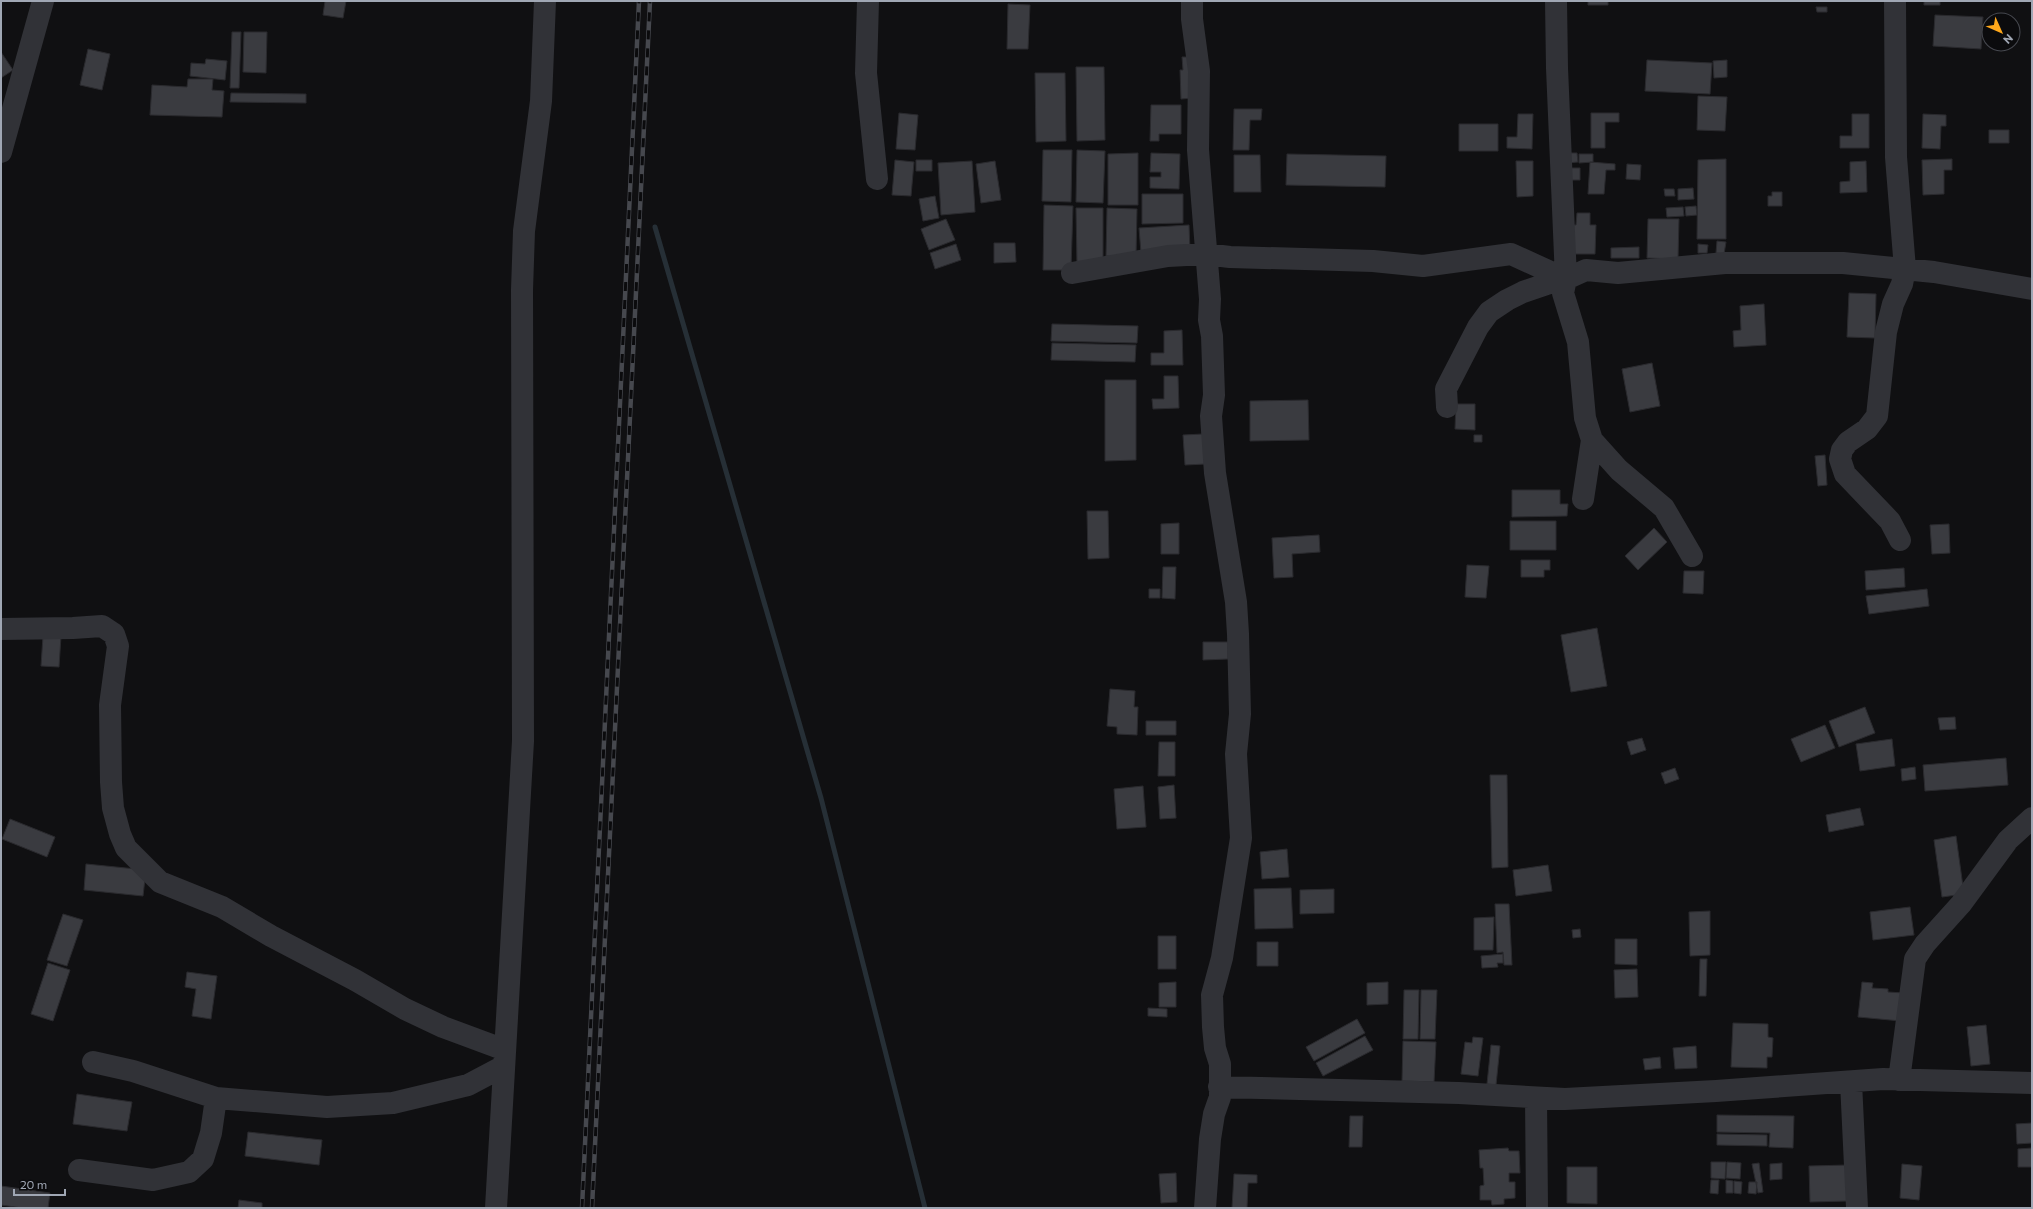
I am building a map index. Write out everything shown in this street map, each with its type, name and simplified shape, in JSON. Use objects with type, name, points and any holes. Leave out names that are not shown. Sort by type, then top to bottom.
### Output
[{"type":"street","points":[[1,152],[43,1]]},
{"type":"street","points":[[496,1208],[523,741],[522,290],[524,231],[541,101],[545,1]]},
{"type":"street","points":[[868,1],[866,73],[877,179]]},
{"type":"street","points":[[1192,1],[1192,19],[1199,71],[1198,150],[1205,254],[1210,299],[1209,320],[1212,336],[1214,395],[1211,416],[1215,473],[1236,602],[1240,714],[1236,754],[1241,838],[1222,958],[1212,995],[1215,1048],[1220,1064],[1220,1097],[1214,1114],[1210,1139],[1205,1208]]},
{"type":"street","points":[[1556,1],[1565,279],[1563,292],[1578,342],[1585,418],[1592,440],[1619,470],[1664,508],[1692,556]]},
{"type":"street","points":[[1895,1],[1896,157],[1906,268],[1902,284],[1893,304],[1886,332],[1877,416],[1867,429],[1848,442],[1842,450],[1840,459],[1845,474],[1890,521],[1900,540]]},
{"type":"street","points":[[1072,273],[1168,256],[1205,254],[1230,257],[1373,261],[1423,266],[1511,254],[1565,279]]},
{"type":"street","points":[[1447,407],[1446,388],[1478,327],[1489,312],[1507,300],[1523,292],[1565,279],[1586,270],[1618,274],[1725,263],[1843,263],[1906,268],[2032,289]]},
{"type":"street","points":[[1583,499],[1592,440]]},
{"type":"street","points":[[1,629],[102,626],[114,634],[118,646],[110,705],[113,808],[120,834],[126,848],[160,882],[222,907],[271,936],[411,1012],[504,1058]]},
{"type":"street","points":[[1899,1080],[1915,959],[1925,944],[1961,904],[2008,840],[2032,818]]},
{"type":"street","points":[[93,1062],[133,1071],[216,1098],[327,1107],[393,1103],[468,1085],[504,1058]]},
{"type":"street","points":[[1219,1087],[1459,1093],[1565,1099],[1899,1080],[2032,1084]]},
{"type":"street","points":[[1851,1082],[1857,1208]]},
{"type":"street","points":[[79,1170],[153,1180],[189,1172],[203,1159],[211,1133],[216,1098]]},
{"type":"street","points":[[1536,1098],[1537,1208]]},
{"type":"building","points":[[325,1],[346,1],[343,18],[323,15]]},
{"type":"building","points":[[1588,1],[1608,1],[1608,5],[1588,5]]},
{"type":"building","points":[[1924,1],[1940,1],[1940,5],[1924,5]]},
{"type":"building","points":[[1008,4],[1030,5],[1028,49],[1007,49]]},
{"type":"building","points":[[1816,7],[1827,7],[1827,12],[1817,12]]},
{"type":"building","points":[[1935,15],[1981,17],[1981,49],[1933,46]]},
{"type":"building","points":[[232,32],[241,32],[239,88],[230,88]]},
{"type":"building","points":[[244,32],[267,32],[266,73],[243,72]]},
{"type":"building","points":[[88,49],[110,54],[102,90],[80,85]]},
{"type":"building","points":[[1,52],[13,70],[1,78]]},
{"type":"building","points":[[1182,57],[1192,57],[1193,98],[1181,99],[1180,70],[1183,70]]},
{"type":"building","points":[[206,59],[227,61],[225,80],[190,76],[191,63],[205,64]]},
{"type":"building","points":[[1647,60],[1712,63],[1710,94],[1645,91]]},
{"type":"building","points":[[1727,60],[1727,77],[1714,78],[1713,61]]},
{"type":"building","points":[[1076,67],[1104,67],[1105,140],[1077,141]]},
{"type":"building","points":[[1035,73],[1065,73],[1066,141],[1036,142]]},
{"type":"building","points":[[188,79],[213,79],[212,90],[224,91],[222,117],[150,115],[152,85],[187,87]]},
{"type":"building","points":[[231,93],[306,94],[306,103],[230,102]]},
{"type":"building","points":[[1698,96],[1727,97],[1725,131],[1697,130]]},
{"type":"building","points":[[1151,105],[1181,105],[1181,134],[1159,134],[1159,141],[1150,141]]},
{"type":"building","points":[[1234,109],[1262,109],[1261,120],[1250,120],[1249,150],[1233,150]]},
{"type":"building","points":[[899,113],[918,115],[915,150],[896,149]]},
{"type":"building","points":[[1591,113],[1619,113],[1619,122],[1605,122],[1605,148],[1591,148]]},
{"type":"building","points":[[1518,114],[1533,114],[1532,149],[1507,148],[1507,137],[1517,137]]},
{"type":"building","points":[[1852,114],[1869,114],[1869,148],[1840,148],[1840,136],[1852,136]]},
{"type":"building","points":[[1923,114],[1946,115],[1946,126],[1941,126],[1940,149],[1922,148]]},
{"type":"building","points":[[1459,124],[1498,124],[1498,151],[1459,151]]},
{"type":"building","points":[[1989,130],[2009,130],[2009,143],[1989,143]]},
{"type":"building","points":[[1043,150],[1072,150],[1071,202],[1042,201]]},
{"type":"building","points":[[1077,150],[1105,151],[1103,203],[1076,202]]},
{"type":"building","points":[[1138,153],[1138,205],[1108,205],[1108,154]]},
{"type":"building","points":[[1151,153],[1180,154],[1179,189],[1150,188],[1150,177],[1161,177],[1161,172],[1150,172]]},
{"type":"building","points":[[1566,153],[1577,153],[1578,162],[1567,163]]},
{"type":"building","points":[[1287,154],[1386,156],[1385,187],[1286,185]]},
{"type":"building","points":[[1579,154],[1593,154],[1593,162],[1579,163]]},
{"type":"building","points":[[1234,155],[1260,155],[1261,192],[1234,192]]},
{"type":"building","points":[[1726,159],[1726,239],[1697,239],[1698,160]]},
{"type":"building","points":[[1952,159],[1952,170],[1944,170],[1944,194],[1923,195],[1922,160]]},
{"type":"building","points":[[895,160],[914,162],[911,196],[892,195]]},
{"type":"building","points":[[916,160],[932,160],[932,171],[916,171]]},
{"type":"building","points":[[972,161],[975,212],[941,215],[938,163]]},
{"type":"building","points":[[995,161],[1001,200],[981,203],[976,164]]},
{"type":"building","points":[[1516,161],[1533,161],[1533,196],[1517,197]]},
{"type":"building","points":[[1866,161],[1867,192],[1840,193],[1840,182],[1850,181],[1850,162]]},
{"type":"building","points":[[1590,162],[1615,164],[1615,170],[1606,170],[1604,194],[1588,194]]},
{"type":"building","points":[[1627,164],[1641,165],[1640,180],[1626,179]]},
{"type":"building","points":[[1562,168],[1580,168],[1580,180],[1563,180]]},
{"type":"building","points":[[1693,188],[1694,199],[1678,200],[1678,189]]},
{"type":"building","points":[[1664,189],[1674,189],[1675,196],[1665,196]]},
{"type":"building","points":[[1772,192],[1782,192],[1782,206],[1768,206],[1768,196],[1772,196]]},
{"type":"building","points":[[1142,194],[1183,194],[1183,223],[1142,224]]},
{"type":"building","points":[[935,196],[939,218],[923,221],[919,199]]},
{"type":"building","points":[[1044,205],[1073,206],[1071,270],[1043,270]]},
{"type":"building","points":[[1696,206],[1697,215],[1686,216],[1685,207]]},
{"type":"building","points":[[1683,207],[1684,216],[1667,217],[1666,208]]},
{"type":"building","points":[[1076,208],[1103,208],[1103,265],[1077,265]]},
{"type":"building","points":[[1107,208],[1137,209],[1136,257],[1106,256]]},
{"type":"building","points":[[1577,213],[1590,213],[1590,225],[1596,225],[1595,254],[1572,254],[1572,225],[1576,225]]},
{"type":"building","points":[[946,219],[955,240],[929,250],[921,229]]},
{"type":"building","points":[[1648,219],[1679,219],[1678,259],[1647,258]]},
{"type":"building","points":[[1189,225],[1190,251],[1141,253],[1139,228]]},
{"type":"building","points":[[1717,241],[1726,242],[1724,254],[1716,253]]},
{"type":"building","points":[[994,243],[1015,243],[1016,262],[994,263]]},
{"type":"building","points":[[956,244],[961,260],[935,269],[930,253]]},
{"type":"building","points":[[1698,244],[1708,245],[1707,253],[1698,253]]},
{"type":"building","points":[[1639,247],[1639,258],[1611,258],[1611,248]]},
{"type":"building","points":[[1849,293],[1876,294],[1875,338],[1847,337]]},
{"type":"building","points":[[1764,304],[1766,345],[1734,347],[1733,331],[1741,330],[1740,306]]},
{"type":"building","points":[[1052,324],[1138,326],[1137,343],[1051,341]]},
{"type":"building","points":[[1182,330],[1183,365],[1151,365],[1151,353],[1164,353],[1164,331]]},
{"type":"building","points":[[1052,343],[1136,345],[1135,362],[1051,360]]},
{"type":"building","points":[[1652,363],[1660,406],[1630,412],[1622,369]]},
{"type":"building","points":[[1164,376],[1178,376],[1179,408],[1153,409],[1152,399],[1164,399]]},
{"type":"building","points":[[1105,380],[1136,380],[1136,460],[1105,461]]},
{"type":"building","points":[[1308,400],[1309,440],[1250,441],[1250,401]]},
{"type":"building","points":[[1456,404],[1475,404],[1475,430],[1455,429]]},
{"type":"building","points":[[1203,434],[1206,464],[1185,465],[1183,435]]},
{"type":"building","points":[[1474,435],[1482,435],[1482,442],[1474,442]]},
{"type":"building","points":[[1825,455],[1827,485],[1818,486],[1815,456]]},
{"type":"building","points":[[1512,490],[1560,490],[1560,504],[1568,504],[1567,516],[1512,517]]},
{"type":"building","points":[[1087,511],[1108,511],[1109,558],[1088,559]]},
{"type":"building","points":[[1510,521],[1556,521],[1556,550],[1510,550]]},
{"type":"building","points":[[1179,523],[1179,554],[1161,554],[1161,524]]},
{"type":"building","points":[[1949,524],[1950,553],[1932,554],[1930,525]]},
{"type":"building","points":[[1654,528],[1667,542],[1638,570],[1625,556]]},
{"type":"building","points":[[1319,535],[1320,552],[1292,554],[1293,577],[1274,578],[1272,538]]},
{"type":"building","points":[[1521,560],[1550,560],[1550,570],[1544,570],[1544,577],[1521,577]]},
{"type":"building","points":[[1467,565],[1489,566],[1486,598],[1465,597]]},
{"type":"building","points":[[1163,567],[1176,567],[1175,599],[1162,598]]},
{"type":"building","points":[[1904,568],[1905,587],[1866,590],[1865,571]]},
{"type":"building","points":[[1684,571],[1704,571],[1703,594],[1683,593]]},
{"type":"building","points":[[1149,589],[1160,589],[1160,598],[1149,598]]},
{"type":"building","points":[[1927,589],[1929,606],[1869,614],[1866,596]]},
{"type":"building","points":[[1597,628],[1607,686],[1571,692],[1561,635]]},
{"type":"building","points":[[43,636],[61,636],[59,667],[41,666]]},
{"type":"building","points":[[1203,642],[1228,642],[1228,659],[1203,660]]},
{"type":"building","points":[[1110,689],[1135,691],[1134,707],[1138,707],[1137,735],[1117,734],[1117,727],[1107,726]]},
{"type":"building","points":[[1865,707],[1875,733],[1839,747],[1829,721]]},
{"type":"building","points":[[1955,717],[1956,729],[1940,730],[1938,718]]},
{"type":"building","points":[[1146,721],[1176,721],[1176,735],[1146,735]]},
{"type":"building","points":[[1825,725],[1835,748],[1801,762],[1791,739]]},
{"type":"building","points":[[1642,738],[1646,750],[1631,755],[1627,742]]},
{"type":"building","points":[[1892,739],[1895,766],[1860,771],[1856,744]]},
{"type":"building","points":[[1159,742],[1175,742],[1175,776],[1158,776]]},
{"type":"building","points":[[2006,758],[2008,785],[1925,791],[1923,765]]},
{"type":"building","points":[[1915,767],[1916,779],[1902,781],[1901,769]]},
{"type":"building","points":[[1675,768],[1679,779],[1665,784],[1661,773]]},
{"type":"building","points":[[1490,775],[1507,775],[1508,867],[1492,868]]},
{"type":"building","points":[[1174,785],[1176,818],[1160,819],[1158,787]]},
{"type":"building","points":[[1143,786],[1146,827],[1117,829],[1114,789]]},
{"type":"building","points":[[1860,808],[1864,825],[1829,832],[1826,815]]},
{"type":"building","points":[[10,819],[55,837],[47,857],[2,839]]},
{"type":"building","points":[[1956,836],[1964,894],[1942,897],[1934,840]]},
{"type":"building","points":[[1287,849],[1289,877],[1262,879],[1260,852]]},
{"type":"building","points":[[86,864],[146,870],[143,896],[84,890]]},
{"type":"building","points":[[1548,865],[1552,891],[1516,896],[1513,870]]},
{"type":"building","points":[[1291,888],[1293,928],[1255,929],[1254,889]]},
{"type":"building","points":[[1334,889],[1334,913],[1300,914],[1300,890]]},
{"type":"building","points":[[1495,904],[1509,904],[1512,965],[1504,965],[1503,952],[1497,953]]},
{"type":"building","points":[[1910,907],[1914,935],[1873,940],[1870,912]]},
{"type":"building","points":[[1710,911],[1710,955],[1690,956],[1689,912]]},
{"type":"building","points":[[63,914],[83,920],[67,966],[47,960]]},
{"type":"building","points":[[1494,917],[1493,950],[1474,950],[1474,918]]},
{"type":"building","points":[[1580,929],[1581,937],[1573,938],[1572,930]]},
{"type":"building","points":[[1158,936],[1176,936],[1176,969],[1158,969]]},
{"type":"building","points":[[1615,939],[1637,939],[1637,965],[1615,964]]},
{"type":"building","points":[[1257,942],[1278,942],[1278,966],[1257,966]]},
{"type":"building","points":[[1503,954],[1503,963],[1497,963],[1498,967],[1482,968],[1481,956]]},
{"type":"building","points":[[1700,959],[1707,959],[1706,996],[1699,996]]},
{"type":"building","points":[[48,963],[70,970],[53,1021],[31,1014]]},
{"type":"building","points":[[1637,969],[1638,997],[1615,998],[1614,970]]},
{"type":"building","points":[[187,972],[217,976],[211,1019],[192,1016],[196,989],[185,987]]},
{"type":"building","points":[[1176,982],[1176,1007],[1159,1007],[1159,983]]},
{"type":"building","points":[[1388,982],[1388,1004],[1367,1005],[1367,983]]},
{"type":"building","points":[[1862,982],[1873,983],[1872,988],[1888,989],[1888,992],[1904,993],[1901,1021],[1858,1017]]},
{"type":"building","points":[[1404,990],[1419,990],[1418,1039],[1403,1039]]},
{"type":"building","points":[[1421,990],[1437,990],[1435,1039],[1420,1039]]},
{"type":"building","points":[[1148,1008],[1167,1009],[1167,1017],[1148,1016]]},
{"type":"building","points":[[1357,1019],[1365,1033],[1314,1061],[1306,1047]]},
{"type":"building","points":[[1733,1023],[1768,1024],[1768,1037],[1773,1038],[1772,1057],[1767,1057],[1767,1068],[1731,1067]]},
{"type":"building","points":[[1986,1025],[1990,1064],[1971,1066],[1967,1027]]},
{"type":"building","points":[[1365,1036],[1373,1050],[1323,1076],[1316,1063]]},
{"type":"building","points":[[1473,1037],[1483,1038],[1478,1076],[1461,1074],[1465,1042],[1472,1043]]},
{"type":"building","points":[[1403,1041],[1436,1042],[1434,1082],[1402,1081]]},
{"type":"building","points":[[1491,1045],[1500,1046],[1496,1085],[1487,1084]]},
{"type":"building","points":[[1696,1046],[1697,1068],[1675,1069],[1673,1048]]},
{"type":"building","points":[[1660,1057],[1661,1068],[1645,1070],[1643,1059]]},
{"type":"building","points":[[77,1094],[132,1102],[127,1131],[73,1124]]},
{"type":"building","points":[[1717,1115],[1794,1116],[1793,1148],[1769,1147],[1770,1133],[1717,1132]]},
{"type":"building","points":[[1350,1116],[1363,1116],[1362,1147],[1349,1147]]},
{"type":"building","points":[[2032,1123],[2032,1143],[2017,1144],[2016,1124]]},
{"type":"building","points":[[248,1132],[322,1140],[319,1165],[245,1156]]},
{"type":"building","points":[[1717,1134],[1767,1135],[1767,1146],[1717,1145]]},
{"type":"building","points":[[1508,1148],[1509,1151],[1519,1151],[1520,1173],[1509,1173],[1509,1182],[1515,1182],[1515,1198],[1504,1199],[1504,1204],[1492,1205],[1491,1200],[1480,1200],[1480,1186],[1484,1185],[1483,1168],[1480,1168],[1479,1150]]},
{"type":"building","points":[[2032,1148],[2032,1167],[2018,1167],[2018,1149]]},
{"type":"building","points":[[1711,1162],[1726,1162],[1725,1179],[1711,1178]]},
{"type":"building","points":[[1727,1162],[1741,1163],[1740,1179],[1726,1178]]},
{"type":"building","points":[[1759,1163],[1763,1192],[1758,1193],[1752,1164]]},
{"type":"building","points":[[1782,1163],[1782,1179],[1770,1180],[1770,1164]]},
{"type":"building","points":[[1902,1164],[1922,1166],[1919,1200],[1900,1198]]},
{"type":"building","points":[[1848,1165],[1848,1201],[1810,1202],[1809,1166]]},
{"type":"building","points":[[1567,1167],[1597,1167],[1597,1204],[1567,1203]]},
{"type":"building","points":[[1176,1173],[1177,1202],[1161,1203],[1159,1174]]},
{"type":"building","points":[[1234,1174],[1257,1175],[1257,1183],[1248,1183],[1247,1208],[1232,1208]]},
{"type":"building","points":[[1711,1180],[1719,1180],[1718,1194],[1710,1193]]},
{"type":"building","points":[[1726,1180],[1733,1181],[1733,1193],[1726,1193]]},
{"type":"building","points":[[1734,1181],[1742,1182],[1741,1194],[1734,1193]]},
{"type":"building","points":[[1749,1182],[1757,1182],[1756,1194],[1748,1193]]},
{"type":"building","points":[[1,1186],[50,1193],[48,1208],[22,1208],[1,1205]]},
{"type":"building","points":[[239,1200],[262,1203],[262,1208],[238,1208]]},
{"type":"waterway","points":[[655,227],[821,798],[925,1208]]},
{"type":"railway","points":[[582,1208],[639,1]]},
{"type":"railway","points":[[592,1208],[650,1]]}]
